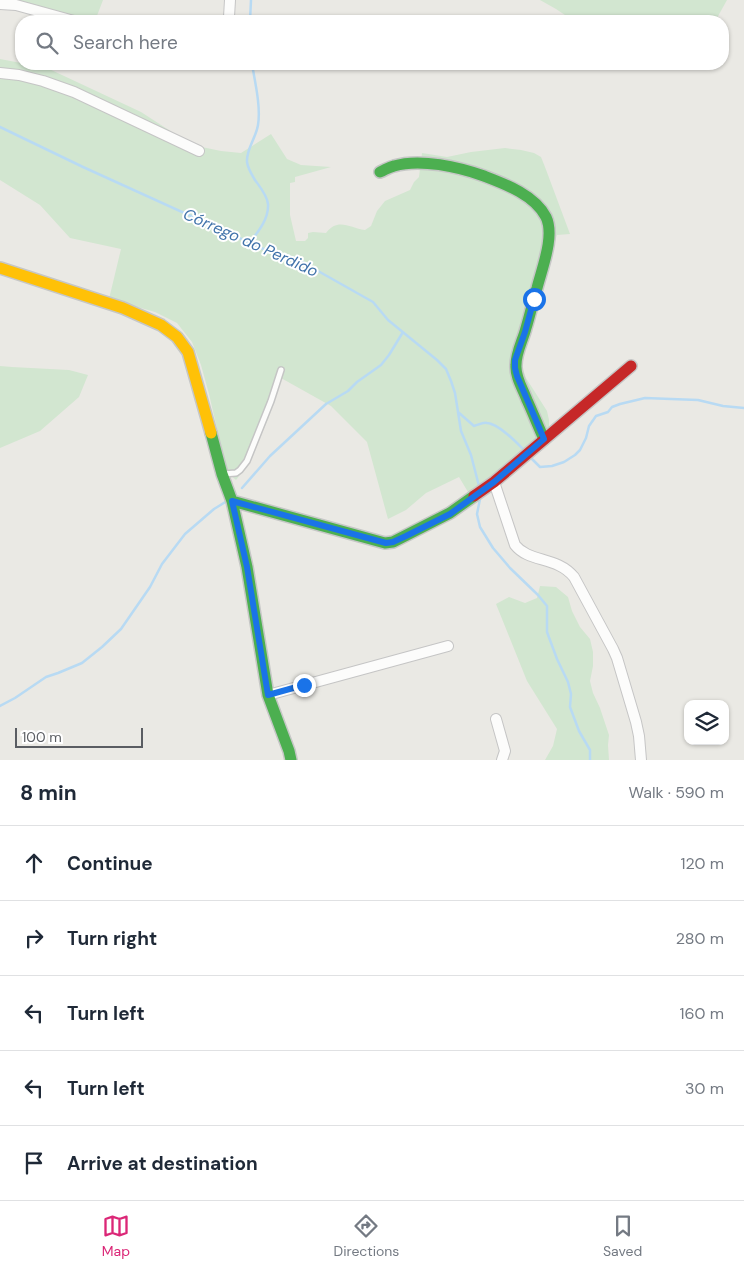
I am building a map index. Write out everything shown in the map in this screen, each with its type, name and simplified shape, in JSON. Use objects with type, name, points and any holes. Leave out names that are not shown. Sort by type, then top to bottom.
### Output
[{"type":"street","points":[[229,15],[230,0]]},
{"type":"street","points":[[0,4],[16,5],[52,15]]},
{"type":"street","points":[[0,73],[43,81],[74,92],[199,151]]},
{"type":"street","points":[[380,172],[395,166],[416,164],[456,168],[478,174],[510,187],[540,208],[546,217],[549,235],[546,251],[525,332],[515,360],[517,376],[544,439]]},
{"type":"street","points":[[0,268],[123,308],[161,325],[177,336],[188,352],[222,474],[232,501],[247,567],[268,695],[291,760]]},
{"type":"street","points":[[232,501],[369,540],[386,543],[393,542],[450,514],[494,482],[631,366]]},
{"type":"street","points":[[494,482],[515,545],[526,554],[562,566],[569,571],[613,649],[636,722],[641,760]]},
{"type":"street","points":[[268,695],[448,646]]},
{"type":"street","points":[[496,720],[505,751],[502,760]]},
{"type":"lane","points":[[222,474],[236,473],[243,468],[247,461],[281,370]]},
{"type":"green space","points":[[18,0],[103,0],[97,15],[65,15]]},
{"type":"green space","points":[[540,0],[727,0],[719,15],[565,15]]},
{"type":"green space","points":[[0,59],[15,62],[15,70],[51,70],[141,112],[192,145],[241,153],[271,134],[287,159],[301,165],[331,167],[295,177],[295,182],[290,183],[290,215],[296,241],[305,241],[308,238],[308,233],[326,233],[331,228],[340,224],[365,230],[371,226],[377,211],[385,201],[410,190],[419,177],[422,153],[447,157],[505,148],[534,153],[541,157],[570,234],[557,235],[524,348],[522,366],[526,378],[547,411],[549,433],[546,443],[468,492],[459,477],[426,493],[406,510],[388,519],[367,442],[331,406],[281,378],[268,419],[248,464],[236,480],[227,472],[209,394],[192,342],[177,323],[155,312],[109,299],[121,249],[70,238],[40,205],[0,180]]},
{"type":"green space","points":[[0,366],[69,370],[88,375],[79,397],[40,431],[0,448]]},
{"type":"green space","points":[[540,586],[556,587],[568,597],[580,627],[590,639],[593,652],[593,666],[590,681],[609,735],[609,760],[545,760],[553,746],[557,729],[527,681],[496,604],[509,597],[525,603],[537,598]]},
{"type":"waterway","points":[[250,15],[251,0]]},
{"type":"waterway","points":[[250,242],[260,229],[268,209],[265,194],[250,172],[247,162],[259,118],[253,70]]},
{"type":"waterway","name":"Córrego do Perdido","points":[[0,127],[270,252],[295,258],[373,302],[388,320],[446,369],[455,393],[461,431],[471,455],[479,486]]},
{"type":"waterway","points":[[242,488],[270,456],[326,404],[348,391],[381,365],[403,332]]},
{"type":"waterway","points":[[531,458],[540,467],[564,462],[580,450],[589,426],[596,416],[608,412],[612,407],[620,404],[645,398],[698,400],[723,406],[744,408]]},
{"type":"waterway","points":[[458,412],[474,426],[482,423],[492,424],[507,434],[524,450]]},
{"type":"waterway","name":"Córrego do Perdido","points":[[480,499],[477,514],[480,527],[493,548],[547,606],[547,632],[568,682],[571,694],[570,707],[579,731],[590,750],[590,760]]},
{"type":"waterway","points":[[0,706],[46,677],[82,663],[102,647],[121,629],[150,587],[162,564],[185,534],[214,509],[227,501]]},
{"type":"traffic: fast","points":[[380,172],[392,166],[416,163],[427,163],[463,170],[492,179],[519,191],[535,202],[546,217],[549,233],[547,252],[516,360],[520,383],[544,439]]},
{"type":"traffic: fast","points":[[211,433],[222,474],[232,501],[247,567],[268,695],[291,760]]},
{"type":"traffic: fast","points":[[232,501],[385,543],[393,542],[450,513],[474,496]]},
{"type":"traffic: slow","points":[[0,268],[123,308],[161,325],[177,337],[188,352],[211,433]]},
{"type":"traffic: jam","points":[[474,496],[494,482],[631,366]]},
{"type":"route","points":[[304,685],[268,695],[247,567],[232,501],[386,543],[393,542],[450,514],[494,482],[544,439],[515,368],[515,360],[534,299]]}]
